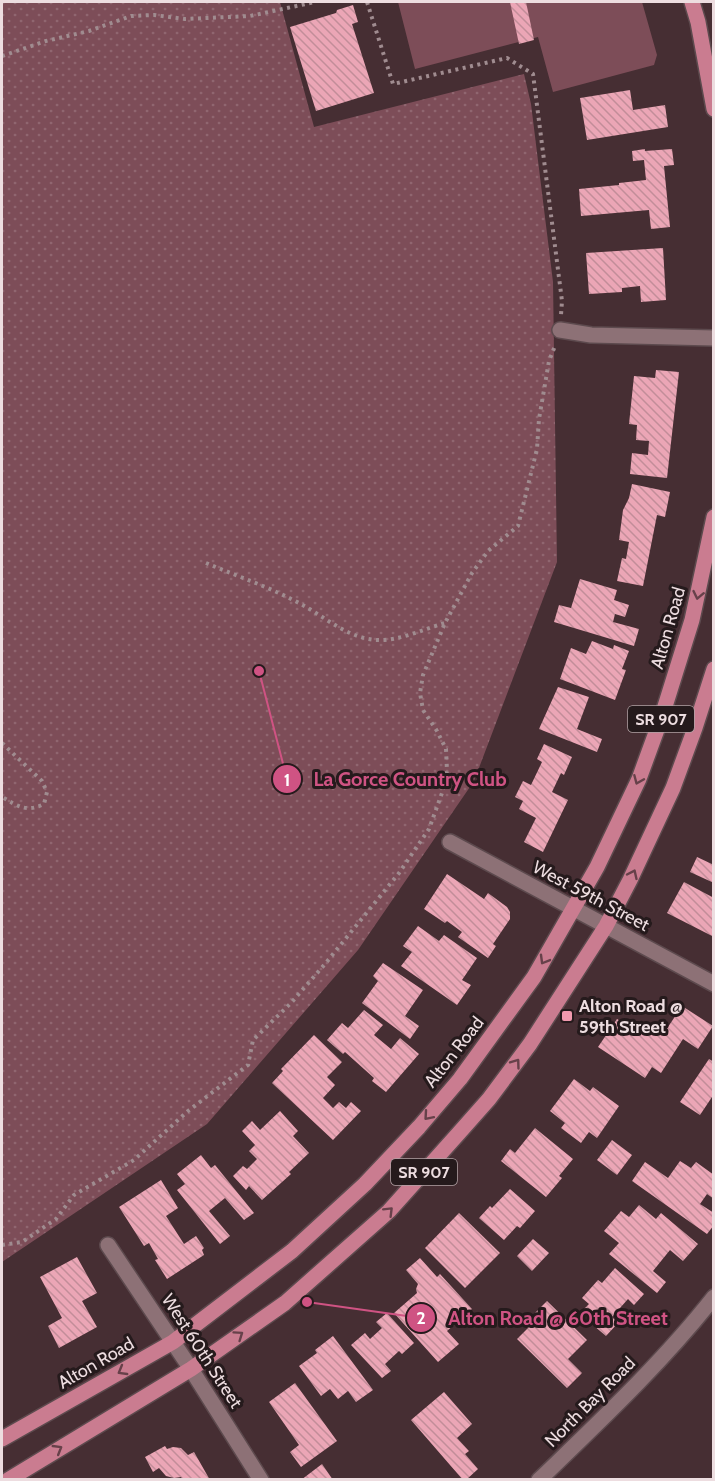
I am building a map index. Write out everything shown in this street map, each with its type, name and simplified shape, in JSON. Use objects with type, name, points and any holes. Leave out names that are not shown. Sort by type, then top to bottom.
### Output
[{"type":"main road","points":[[692,2],[698,22],[714,109]]},
{"type":"main road","name":"Alton Road","points":[[2,1439],[173,1342],[307,1238],[365,1184],[419,1127],[460,1079],[534,977],[597,867],[639,780],[692,620],[714,517]]},
{"type":"main road","name":"SR 907","points":[[8,1479],[191,1369],[285,1303],[389,1211],[489,1099],[563,995],[606,926],[673,788],[714,669]]},
{"type":"street","points":[[560,330],[591,335],[714,338]]},
{"type":"street","name":"West 59th Street","points":[[450,843],[714,984]]},
{"type":"street","name":"West 60th Street","points":[[108,1245],[261,1479]]},
{"type":"street","name":"North Bay Road","points":[[539,1479],[628,1393],[687,1331],[714,1297]]},
{"type":"path","points":[[2,56],[46,41],[89,31],[131,16],[154,15],[185,19],[250,16],[315,2]]},
{"type":"path","points":[[2,1245],[22,1242],[56,1219],[74,1195],[134,1160],[188,1111],[248,1065],[253,1040],[304,987],[399,873],[429,829],[442,793],[447,771],[446,749],[423,710],[420,693],[423,675],[444,623],[471,573],[488,551],[518,526],[537,450],[538,419],[549,361],[560,330],[562,301],[533,74],[507,58],[393,84],[367,2]]},
{"type":"path","points":[[206,563],[282,595],[350,633],[370,639],[380,641],[394,638],[444,623]]},
{"type":"path","points":[[2,743],[42,781],[47,792],[44,804],[33,809],[20,807],[2,797]]},
{"type":"shaded area","points":[[2,2],[280,2],[314,127],[524,74],[531,104],[553,282],[557,562],[474,781],[358,950],[207,1124],[2,1262]]},
{"type":"shaded area","points":[[398,2],[642,2],[657,55],[654,65],[553,92],[538,37],[415,69]]},
{"type":"building","points":[[510,2],[526,2],[534,40],[519,44]]},
{"type":"building","points":[[353,5],[358,22],[352,24],[374,93],[316,111],[290,27],[336,13],[337,10]]},
{"type":"building","points":[[630,90],[633,110],[665,105],[668,127],[587,140],[580,98]]},
{"type":"building","points":[[645,149],[645,151],[672,149],[674,165],[664,166],[670,227],[651,229],[649,210],[581,216],[579,189],[646,180],[644,160],[633,161],[632,151]]},
{"type":"building","points":[[663,248],[666,300],[641,302],[640,286],[622,288],[622,292],[589,294],[586,253]]},
{"type":"building","points":[[656,370],[679,372],[667,478],[630,474],[632,453],[648,455],[649,441],[636,440],[637,425],[629,424],[634,376],[655,378]]},
{"type":"building","points":[[632,484],[670,492],[665,517],[657,515],[643,586],[617,581],[622,558],[626,559],[629,542],[619,540],[623,510]]},
{"type":"building","points":[[580,579],[617,590],[614,600],[629,605],[625,617],[615,614],[613,622],[639,629],[634,646],[554,622],[559,605],[571,608]]},
{"type":"building","points":[[592,641],[613,649],[614,645],[629,651],[622,669],[626,670],[615,700],[560,679],[571,648],[586,654]]},
{"type":"building","points":[[558,687],[589,697],[577,729],[602,739],[597,752],[539,729]]},
{"type":"building","points":[[544,744],[572,757],[564,775],[561,773],[552,792],[568,800],[543,852],[524,842],[536,818],[519,809],[523,801],[515,797],[523,781],[531,785],[542,762],[537,759]]},
{"type":"building","points":[[697,857],[714,865],[714,883],[690,872]]},
{"type":"building","points":[[447,874],[484,899],[488,893],[507,907],[510,912],[510,919],[493,944],[496,946],[488,958],[458,937],[462,932],[424,909]]},
{"type":"building","points":[[684,882],[714,898],[714,937],[667,913]]},
{"type":"building","points":[[418,926],[439,941],[444,935],[477,958],[462,980],[471,985],[457,1005],[401,966],[412,952],[403,946]]},
{"type":"building","points":[[383,963],[423,990],[405,1016],[419,1026],[410,1039],[362,1003],[378,981],[373,976]]},
{"type":"building","points":[[682,1006],[713,1026],[698,1049],[683,1039],[661,1073],[652,1067],[645,1078],[598,1047],[617,1019],[638,1032],[664,1025],[668,1027]]},
{"type":"building","points":[[364,1010],[383,1025],[374,1035],[391,1049],[400,1038],[419,1054],[386,1092],[372,1081],[374,1078],[345,1052],[343,1054],[327,1040],[342,1023],[348,1028]]},
{"type":"building","points":[[314,1035],[342,1062],[327,1077],[335,1085],[323,1098],[333,1108],[339,1102],[346,1108],[351,1102],[361,1111],[333,1140],[272,1083],[283,1071],[281,1069]]},
{"type":"building","points":[[709,1059],[714,1062],[714,1094],[700,1115],[680,1102]]},
{"type":"building","points":[[574,1079],[590,1091],[593,1087],[619,1106],[597,1138],[589,1132],[581,1143],[561,1128],[565,1123],[550,1111]]},
{"type":"building","points":[[280,1111],[298,1131],[293,1136],[309,1153],[289,1172],[291,1174],[262,1200],[249,1186],[246,1190],[233,1176],[243,1166],[247,1169],[257,1159],[249,1151],[255,1145],[242,1131],[252,1121],[260,1130]]},
{"type":"building","points":[[535,1128],[573,1159],[559,1176],[562,1178],[546,1197],[501,1161],[510,1149],[515,1153]]},
{"type":"building","points":[[612,1140],[632,1155],[617,1175],[597,1160]]},
{"type":"building","points":[[201,1155],[211,1168],[215,1165],[254,1213],[244,1220],[225,1198],[209,1211],[230,1236],[220,1244],[177,1190],[185,1184],[177,1174]]},
{"type":"building","points":[[680,1161],[691,1168],[696,1162],[714,1175],[714,1199],[707,1194],[700,1204],[714,1213],[714,1225],[707,1234],[632,1181],[645,1162],[668,1178]]},
{"type":"building","points":[[161,1180],[178,1208],[166,1216],[184,1244],[196,1236],[204,1248],[202,1250],[204,1255],[167,1279],[155,1260],[158,1259],[149,1243],[144,1246],[119,1207]]},
{"type":"building","points":[[510,1189],[535,1211],[520,1228],[517,1226],[504,1240],[479,1218]]},
{"type":"building","points":[[639,1205],[656,1219],[661,1213],[698,1244],[683,1261],[670,1250],[653,1271],[666,1282],[657,1293],[609,1254],[619,1243],[604,1231],[621,1211],[629,1217]]},
{"type":"building","points":[[459,1213],[500,1253],[465,1288],[425,1248]]},
{"type":"building","points":[[533,1239],[549,1253],[532,1271],[517,1256]]},
{"type":"building","points":[[77,1257],[97,1293],[82,1301],[97,1327],[59,1348],[48,1326],[62,1318],[40,1277]]},
{"type":"building","points":[[420,1258],[437,1277],[440,1274],[472,1309],[447,1331],[459,1344],[438,1362],[394,1313],[417,1293],[418,1284],[406,1270]]},
{"type":"building","points":[[615,1268],[644,1294],[634,1305],[628,1299],[612,1317],[618,1323],[606,1336],[593,1325],[596,1322],[583,1310],[589,1304],[582,1298],[598,1280],[602,1283]]},
{"type":"building","points":[[547,1301],[587,1340],[568,1359],[582,1373],[567,1388],[517,1339],[528,1328],[524,1324]]},
{"type":"building","points":[[387,1313],[414,1343],[402,1354],[399,1351],[385,1364],[391,1371],[382,1378],[351,1345],[365,1333],[370,1339],[382,1328],[376,1322]]},
{"type":"building","points":[[333,1336],[373,1390],[356,1402],[348,1391],[338,1399],[330,1389],[321,1396],[299,1366],[317,1353],[315,1350]]},
{"type":"building","points":[[295,1383],[337,1441],[301,1467],[290,1452],[299,1445],[269,1402]]},
{"type":"building","points":[[444,1392],[472,1424],[457,1438],[469,1451],[465,1454],[478,1469],[466,1480],[463,1480],[411,1420]]},
{"type":"building","points":[[165,1446],[167,1449],[181,1448],[188,1455],[194,1452],[210,1480],[174,1478],[166,1476],[159,1468],[153,1472],[145,1457]]},
{"type":"building","points":[[322,1464],[333,1480],[301,1480]]},
{"type":"place","name":"La Gorce Country Club","points":[[259,671]]},
{"type":"place","name":"Alton Road @ 59th Street","points":[[567,1016]]},
{"type":"place","name":"Alton Road @ 60th Street","points":[[307,1302]]}]
